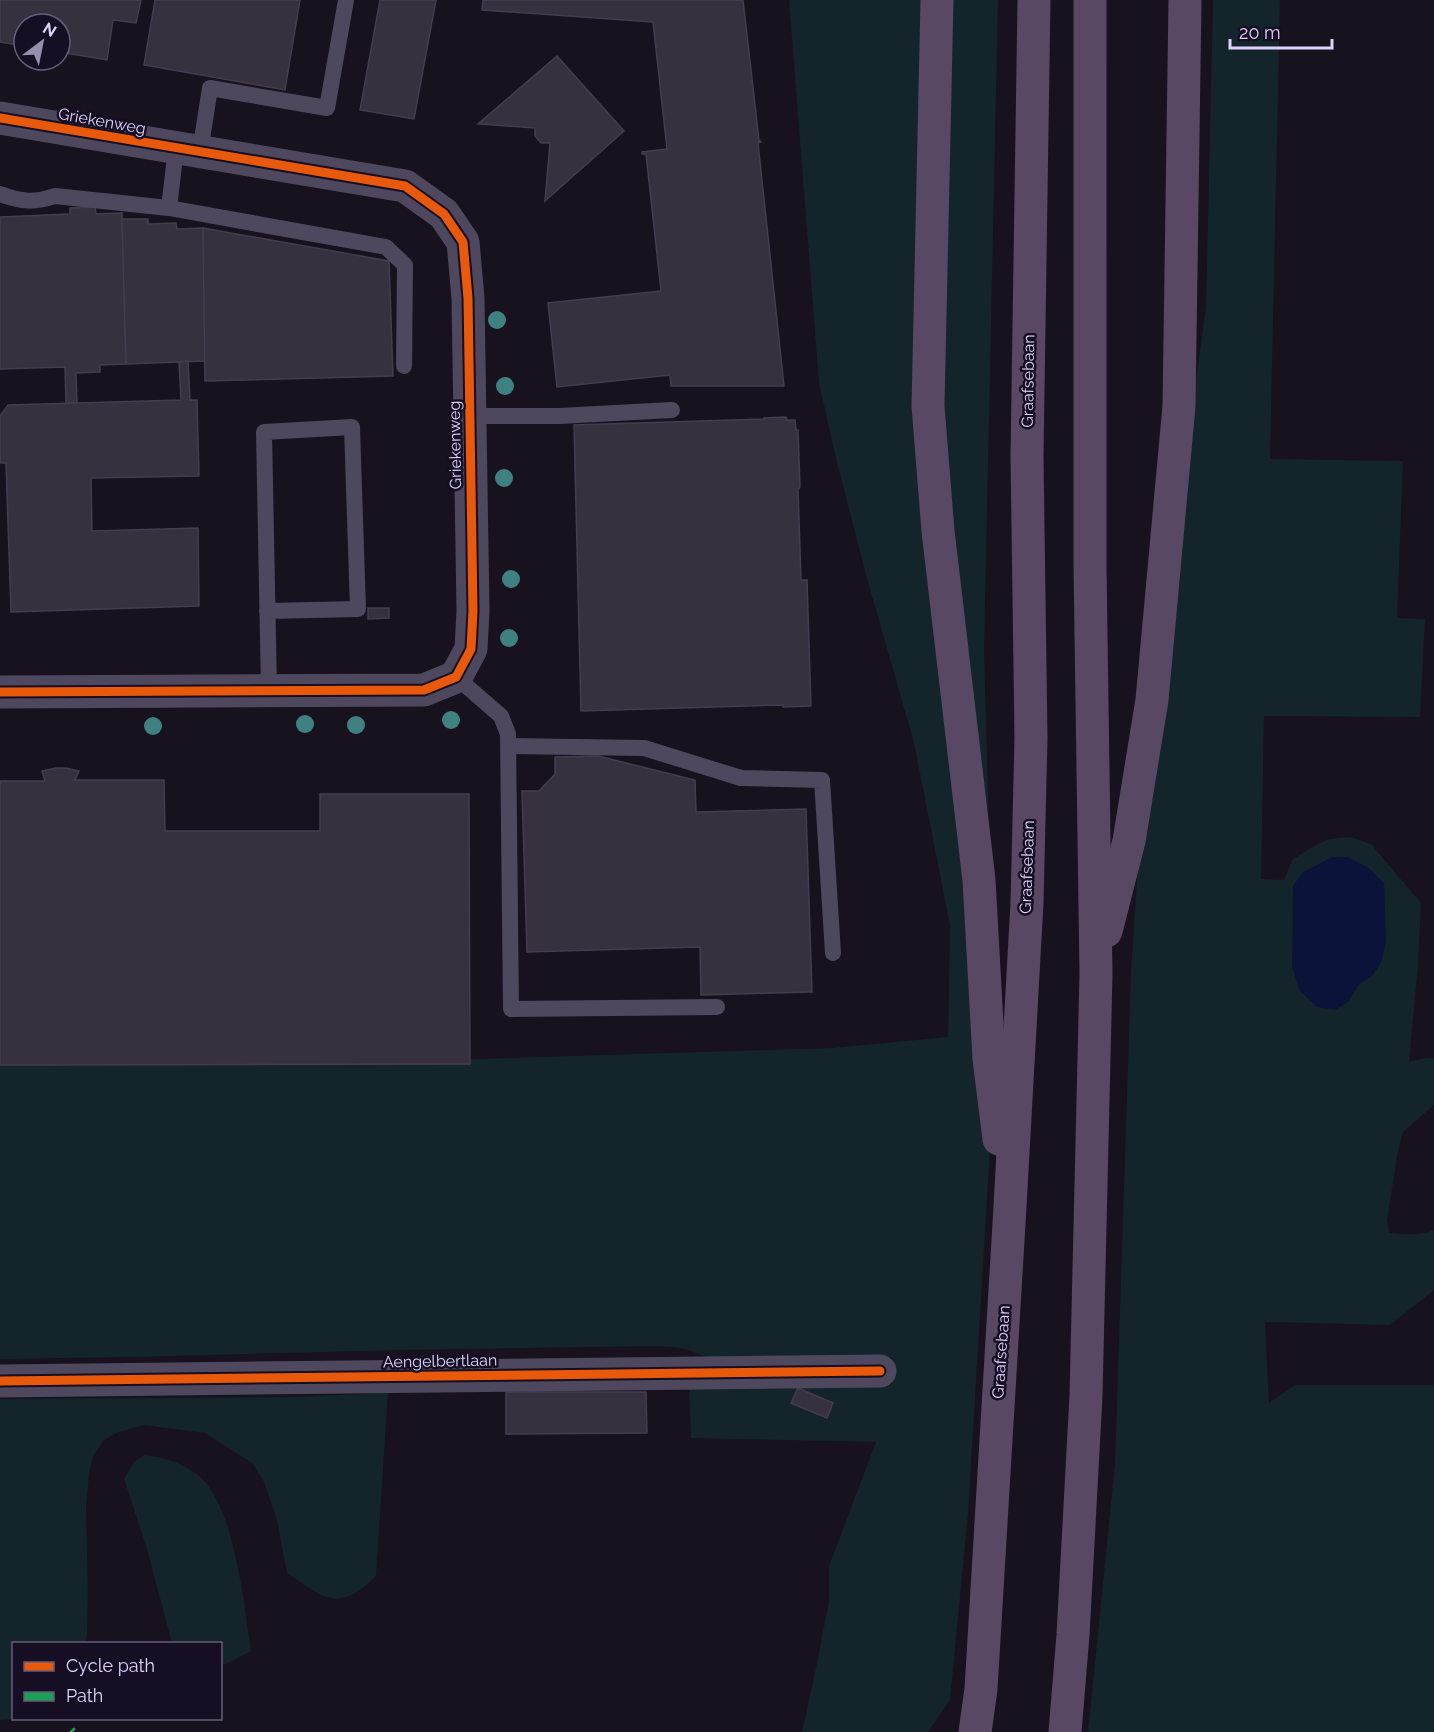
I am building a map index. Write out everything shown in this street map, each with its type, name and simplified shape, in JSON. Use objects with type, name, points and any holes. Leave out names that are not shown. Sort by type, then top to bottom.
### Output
[{"type":"main road","points":[[937,0],[928,406],[938,531],[979,880],[989,1059],[1009,1224]]},
{"type":"main road","name":"Graafsebaan","points":[[975,1732],[981,1689],[1027,903],[1031,738],[1027,456],[1034,0]]},
{"type":"main road","points":[[1065,1732],[1073,1635],[1086,1396],[1096,974],[1090,566],[1090,0]]},
{"type":"main road","points":[[1096,974],[1129,841],[1152,700],[1178,418],[1185,0]]},
{"type":"street","name":"Griekenweg","points":[[0,118],[405,186],[444,214],[463,242],[468,298],[471,649],[456,677]]},
{"type":"street","points":[[0,692],[424,690],[456,677]]},
{"type":"street","name":"Aengelbertlaan","points":[[0,1380],[880,1371]]},
{"type":"lane","points":[[169,208],[210,88],[327,108],[346,0]]},
{"type":"lane","points":[[0,194],[13,199],[38,202],[55,196],[169,208],[386,247],[405,265],[404,366]]},
{"type":"lane","points":[[470,416],[559,416],[672,410]]},
{"type":"lane","points":[[267,611],[358,609],[352,427],[264,432],[267,611],[269,691]]},
{"type":"lane","points":[[456,677],[501,716],[508,734],[511,1009],[717,1007]]},
{"type":"lane","points":[[509,746],[644,748],[741,778],[822,780],[833,953]]},
{"type":"shaded area","points":[[789,0],[998,0],[984,651],[991,899],[991,1133],[968,1514],[950,1700],[928,1732],[802,1732],[829,1601],[829,1566],[876,1442],[691,1438],[689,1385],[892,1384],[892,1357],[730,1359],[707,1357],[682,1348],[659,1346],[0,1359],[0,1056],[478,1059],[832,1048],[948,1037],[950,925],[914,743],[868,582],[819,383]]},
{"type":"shaded area","points":[[1213,0],[1280,0],[1270,459],[1403,461],[1397,618],[1425,619],[1420,717],[1264,716],[1261,879],[1284,880],[1292,860],[1312,847],[1329,839],[1351,837],[1371,844],[1421,903],[1409,1062],[1434,1058],[1434,1105],[1403,1132],[1387,1220],[1389,1233],[1418,1234],[1434,1230],[1434,1290],[1390,1325],[1265,1322],[1269,1403],[1295,1385],[1434,1385],[1434,1732],[1088,1732],[1115,1463],[1131,972],[1141,819],[1185,455],[1206,308]],"holes":[[[1332,857],[1348,857],[1373,975],[1358,985],[1348,1002],[1302,873]]]},
{"type":"shaded area","points":[[1333,857],[1348,857],[1369,868],[1384,883],[1386,941],[1381,963],[1373,975],[1358,985],[1348,1002],[1335,1010],[1317,1007],[1300,991],[1292,967],[1293,886],[1302,873]]},
{"type":"shaded area","points":[[388,1393],[376,1576],[351,1595],[331,1598],[321,1595],[287,1573],[277,1520],[264,1482],[252,1463],[205,1433],[143,1425],[116,1433],[103,1441],[93,1456],[89,1475],[86,1508],[88,1592],[85,1642],[12,1642],[12,1719],[0,1720],[0,1399],[291,1397]]},
{"type":"shaded area","points":[[144,1455],[173,1461],[193,1471],[211,1490],[221,1510],[236,1558],[251,1651],[222,1665],[222,1642],[172,1642],[147,1549],[124,1479],[134,1462]]},
{"type":"building","points":[[0,0],[141,0],[136,23],[113,20],[107,60],[72,54],[72,12],[12,12],[12,44],[0,42]]},
{"type":"building","points":[[155,0],[300,0],[285,90],[144,65]]},
{"type":"building","points":[[380,0],[436,0],[414,119],[360,110]]},
{"type":"building","points":[[483,0],[743,0],[761,142],[758,143],[784,386],[671,386],[670,375],[557,387],[548,303],[661,291],[646,154],[642,154],[642,152],[667,149],[653,22],[482,10]]},
{"type":"building","points":[[557,56],[624,131],[545,201],[550,143],[541,143],[535,136],[535,128],[478,124]]},
{"type":"building","points":[[95,207],[96,214],[122,213],[126,364],[100,365],[100,372],[76,373],[77,403],[66,403],[65,367],[0,369],[0,217],[70,214],[70,208]]},
{"type":"building","points":[[122,219],[148,219],[148,224],[176,223],[177,229],[203,228],[205,361],[126,364]]},
{"type":"building","points":[[203,228],[389,261],[393,376],[205,381]]},
{"type":"building","points":[[188,361],[190,400],[197,400],[199,476],[91,478],[92,531],[198,528],[199,606],[11,612],[6,463],[0,463],[0,416],[8,405],[181,400],[179,362]]},
{"type":"building","points":[[786,417],[787,420],[795,420],[796,430],[798,430],[801,580],[807,580],[811,706],[581,711],[574,425]]},
{"type":"building","points":[[368,608],[389,608],[389,618],[368,619]]},
{"type":"building","points":[[598,756],[695,780],[696,812],[806,809],[812,992],[701,995],[700,947],[527,952],[522,791],[539,791],[555,774],[555,757]]},
{"type":"building","points":[[56,768],[79,771],[75,780],[164,780],[165,831],[320,831],[320,794],[469,794],[470,1064],[0,1065],[0,781],[45,781],[42,771]]},
{"type":"building","points":[[798,1388],[833,1403],[827,1418],[791,1403]]},
{"type":"building","points":[[506,1392],[646,1392],[647,1433],[506,1434]]},
{"type":"cycle path","points":[[0,118],[405,186],[444,214],[463,242],[468,298],[473,611],[471,649],[456,677],[424,690],[0,692]]},
{"type":"cycle path","points":[[0,1381],[880,1371]]}]
